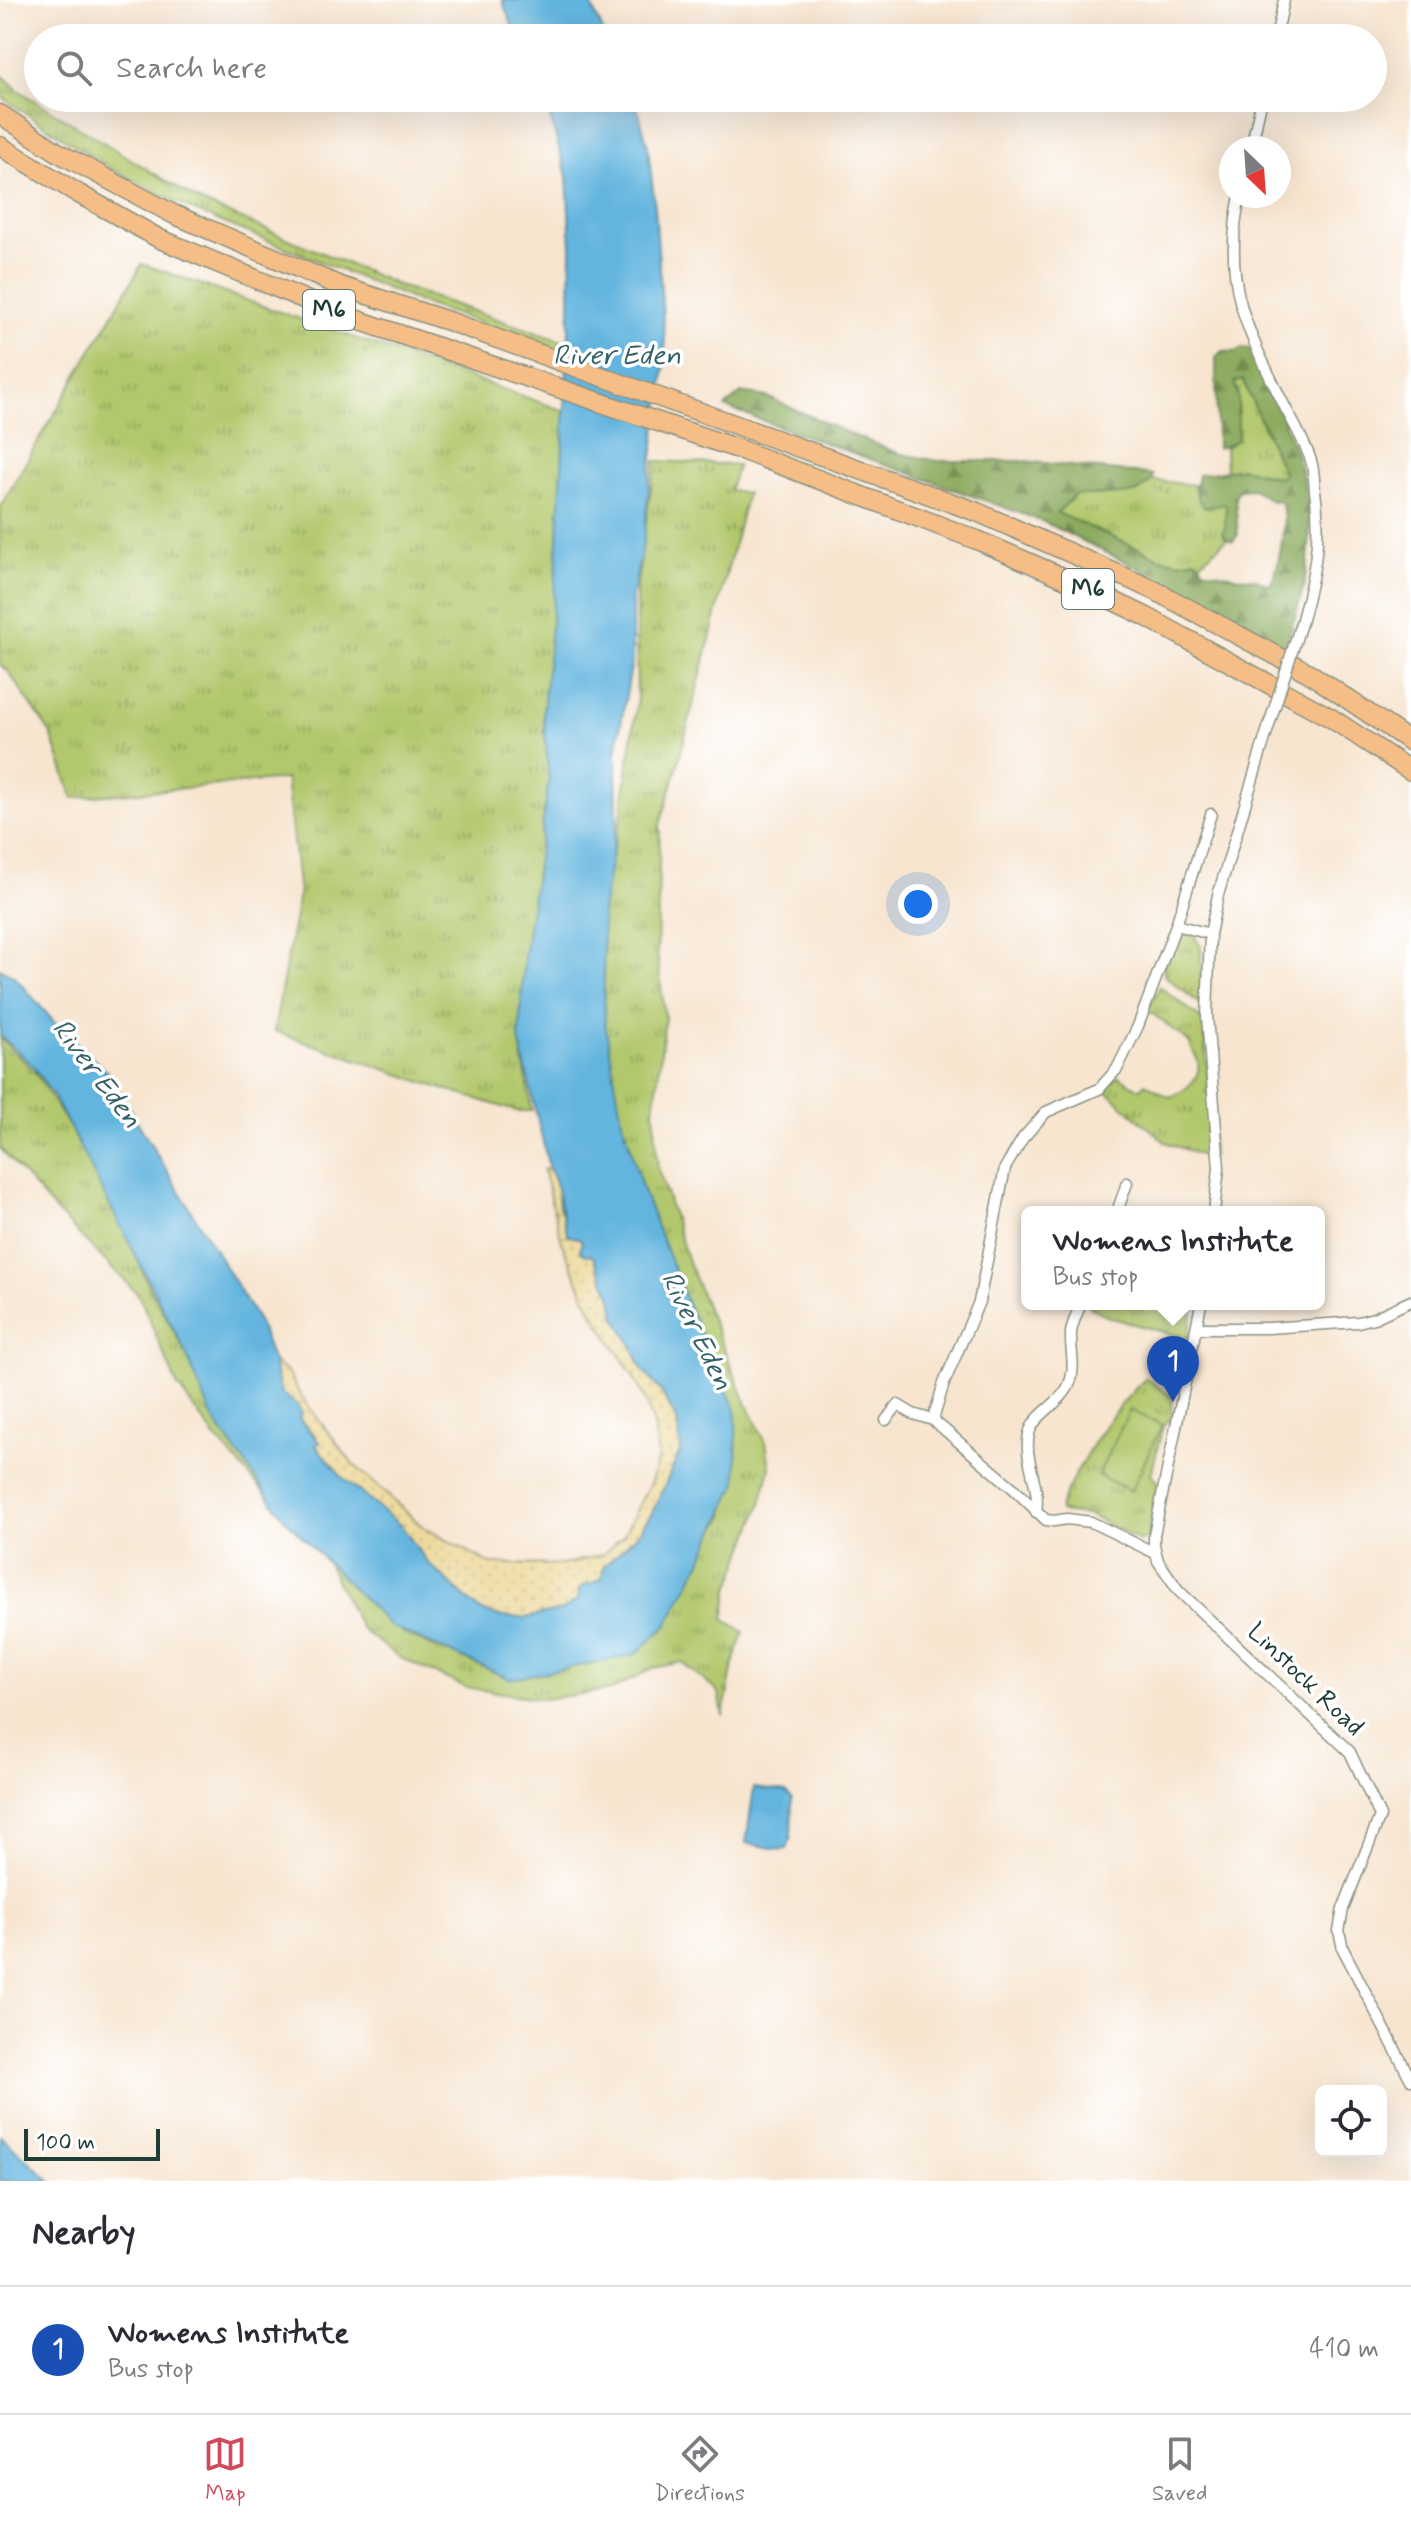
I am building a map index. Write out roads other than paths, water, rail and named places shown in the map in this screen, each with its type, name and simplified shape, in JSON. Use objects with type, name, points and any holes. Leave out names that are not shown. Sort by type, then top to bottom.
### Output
[{"type":"highway","name":"M6","points":[[0,114],[59,153],[227,240],[340,286],[451,322],[977,512],[1154,590],[1309,673],[1411,742]]},
{"type":"highway","name":"M6","points":[[0,146],[160,239],[213,263],[337,313],[744,451],[977,540],[1145,616],[1331,718],[1411,771]]},
{"type":"street","points":[[1279,24],[1284,0]]},
{"type":"street","points":[[1254,136],[1259,112]]},
{"type":"street","points":[[1215,1206],[1219,1168],[1207,1016],[1210,934],[1218,895],[1301,623],[1319,544],[1312,462],[1252,340],[1238,293],[1232,266],[1232,246],[1238,208]]},
{"type":"street","points":[[933,1420],[944,1383],[979,1302],[1005,1168],[1023,1138],[1046,1112],[1099,1089],[1117,1069],[1138,1026],[1176,925],[1211,814]]},
{"type":"street","points":[[1176,925],[1210,934]]},
{"type":"street","points":[[1119,1206],[1127,1183]]},
{"type":"street","points":[[1198,1328],[1268,1328],[1358,1322],[1411,1301]]},
{"type":"street","points":[[1036,1512],[1037,1485],[1028,1448],[1029,1431],[1062,1398],[1070,1383],[1074,1368],[1071,1329],[1079,1310]]},
{"type":"street","points":[[886,1420],[898,1405],[933,1420],[1046,1520],[1091,1522],[1155,1553],[1154,1535],[1200,1310]]},
{"type":"street","name":"Linstock Road","points":[[1155,1553],[1179,1591],[1350,1752],[1380,1816],[1343,1909],[1339,1931],[1343,1949],[1411,2080]]},
{"type":"water","points":[[502,0],[589,0],[600,24],[511,24]]},
{"type":"water","name":"River Eden","points":[[547,112],[639,112],[648,148],[666,358],[644,539],[632,597],[632,661],[616,752],[617,821],[602,911],[605,1023],[622,1120],[644,1194],[689,1308],[736,1410],[737,1483],[667,1625],[635,1655],[510,1679],[390,1626],[285,1519],[213,1419],[183,1347],[54,1097],[34,1067],[0,1035],[0,968],[15,977],[54,1022],[107,1072],[258,1321],[281,1393],[296,1404],[302,1413],[299,1419],[320,1443],[315,1445],[344,1479],[402,1527],[427,1562],[479,1610],[500,1617],[525,1618],[563,1610],[579,1599],[578,1591],[583,1586],[601,1580],[604,1566],[637,1535],[652,1513],[681,1450],[677,1420],[661,1391],[642,1369],[616,1317],[612,1297],[594,1258],[580,1250],[582,1242],[579,1238],[568,1236],[519,1039],[524,958],[549,779],[543,712],[557,562],[570,309],[567,176]]},
{"type":"water","points":[[754,1788],[786,1792],[792,1799],[791,1838],[787,1849],[746,1843]]},
{"type":"water","points":[[0,2135],[51,2181],[0,2181]]},
{"type":"place","name":"Womens Institute","points":[[1173,1402]]}]
